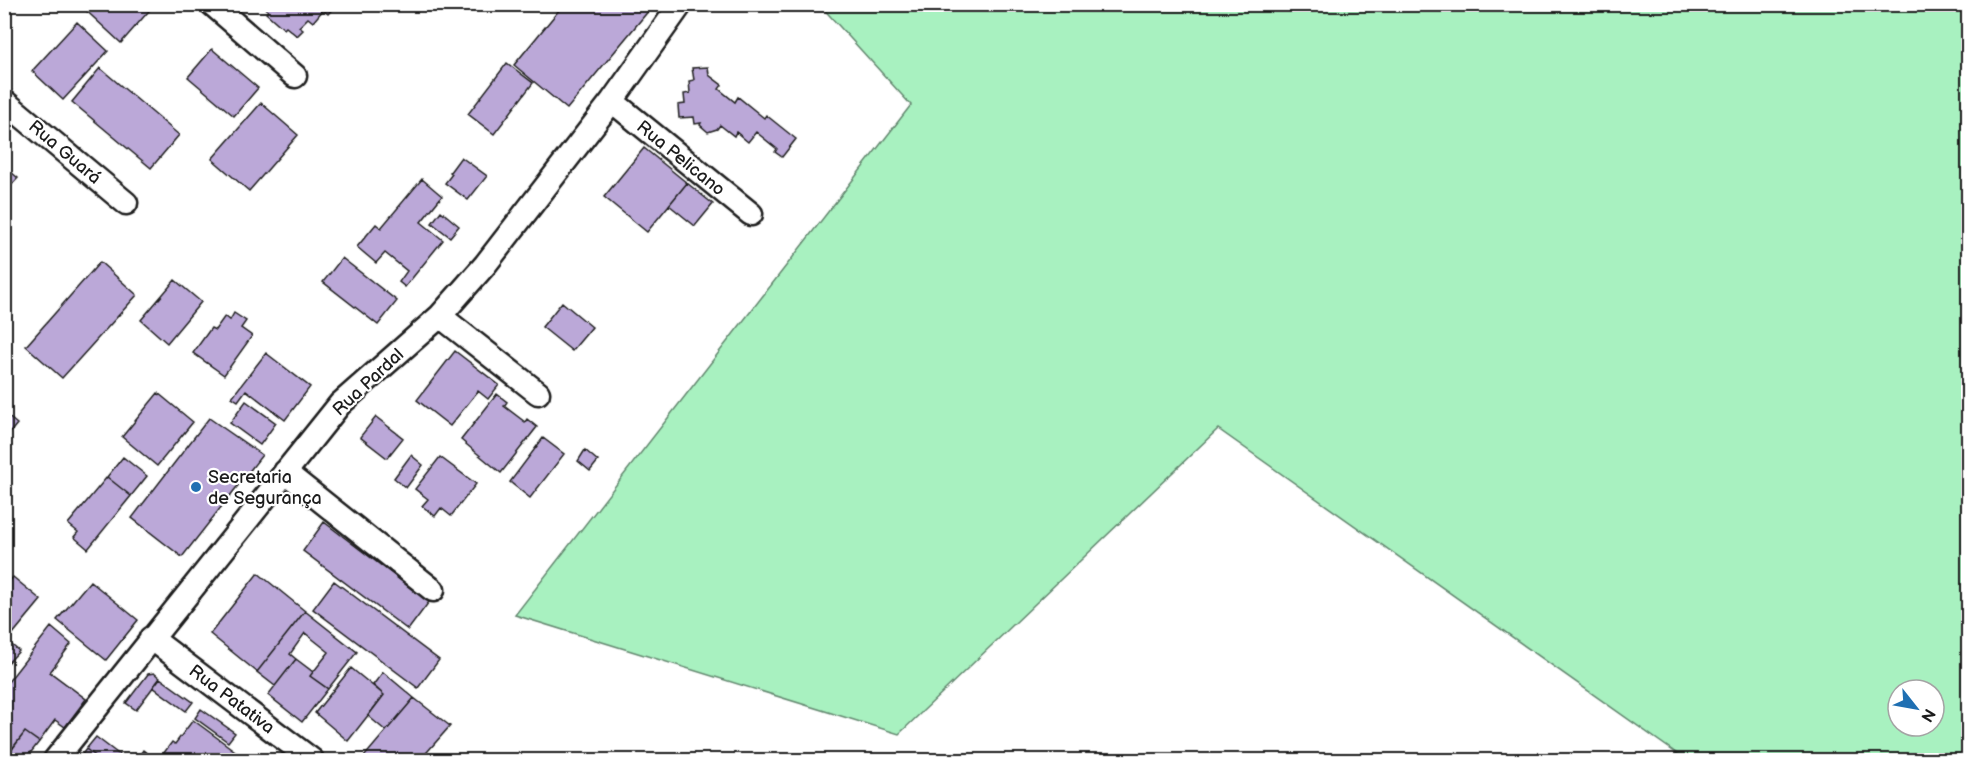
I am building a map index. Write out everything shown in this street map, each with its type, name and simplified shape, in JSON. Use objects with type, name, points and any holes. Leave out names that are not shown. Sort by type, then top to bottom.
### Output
[{"type":"street","points":[[212,4],[295,76]]},
{"type":"street","name":"Rua Pardal","points":[[55,760],[340,404],[440,316],[485,265],[612,101],[681,4]]},
{"type":"street","name":"Rua Guará","points":[[4,101],[126,203]]},
{"type":"street","name":"Rua Pelicano","points":[[612,101],[751,214]]},
{"type":"street","points":[[440,316],[538,393]]},
{"type":"street","points":[[285,472],[433,590]]},
{"type":"street","name":"Rua Patativa","points":[[152,638],[312,760]]},
{"type":"green space","points":[[820,5],[1968,5],[1968,760],[1686,760],[1218,429],[899,734],[515,615],[911,105]]},
{"type":"building","points":[[79,4],[155,4],[121,43]]},
{"type":"building","points":[[261,4],[337,4],[328,14],[323,10],[313,22],[308,18],[299,27],[303,30],[297,36],[286,27],[284,29],[266,13],[268,11]]},
{"type":"building","points":[[564,4],[645,4],[650,9],[567,109],[514,65]]},
{"type":"building","points":[[77,22],[108,51],[63,100],[32,71]]},
{"type":"building","points":[[212,49],[258,88],[234,116],[188,77]]},
{"type":"building","points":[[507,63],[533,83],[494,134],[468,114]]},
{"type":"building","points":[[708,67],[709,75],[722,85],[719,89],[735,102],[738,97],[764,118],[766,115],[796,139],[782,157],[775,152],[777,149],[756,132],[748,142],[736,132],[734,136],[720,125],[717,129],[708,132],[700,125],[701,123],[695,124],[694,117],[679,118],[678,105],[685,104],[684,94],[690,93],[689,81],[694,80],[692,68]]},
{"type":"building","points":[[100,68],[179,135],[151,168],[72,102]]},
{"type":"building","points":[[261,103],[298,135],[249,191],[212,159]]},
{"type":"building","points":[[644,148],[687,183],[647,232],[604,197]]},
{"type":"building","points":[[461,157],[487,176],[468,200],[445,183]]},
{"type":"building","points":[[4,166],[18,178],[4,193]]},
{"type":"building","points":[[422,179],[442,196],[421,222],[443,240],[405,287],[399,282],[407,271],[385,253],[376,263],[357,247],[376,224],[381,228]]},
{"type":"building","points":[[687,183],[713,204],[695,226],[669,205]]},
{"type":"building","points":[[441,211],[459,226],[450,237],[432,223]]},
{"type":"building","points":[[342,258],[397,301],[378,325],[323,282]]},
{"type":"building","points":[[100,262],[137,295],[62,378],[26,346]]},
{"type":"building","points":[[175,280],[201,302],[167,343],[141,320]]},
{"type":"building","points":[[562,302],[592,327],[572,351],[542,327]]},
{"type":"building","points":[[234,313],[246,321],[241,328],[252,336],[224,375],[193,353],[211,328],[215,330],[225,316],[230,320]]},
{"type":"building","points":[[455,351],[499,385],[488,399],[478,391],[450,426],[417,400]]},
{"type":"building","points":[[266,353],[310,387],[285,420],[246,390],[238,401],[232,397]]},
{"type":"building","points":[[158,393],[193,422],[157,466],[122,437]]},
{"type":"building","points":[[497,394],[507,402],[504,406],[525,422],[527,419],[537,427],[501,473],[461,440]]},
{"type":"building","points":[[246,401],[276,423],[260,445],[230,423]]},
{"type":"building","points":[[4,413],[17,424],[4,440]]},
{"type":"building","points":[[376,417],[403,438],[387,458],[360,437]]},
{"type":"building","name":"Secretaria de Segurança","points":[[209,418],[262,455],[182,557],[132,518]]},
{"type":"building","points":[[543,438],[564,454],[530,498],[510,482]]},
{"type":"building","points":[[585,450],[598,461],[590,471],[578,461]]},
{"type":"building","points":[[411,455],[423,465],[406,488],[394,478]]},
{"type":"building","points":[[123,457],[147,476],[131,496],[107,477]]},
{"type":"building","points":[[440,457],[476,484],[451,516],[441,508],[435,516],[422,506],[428,499],[415,489]]},
{"type":"building","points":[[107,477],[131,496],[88,549],[74,537],[78,532],[68,524]]},
{"type":"building","points":[[324,522],[429,602],[408,630],[303,551]]},
{"type":"building","points":[[258,573],[305,611],[257,672],[210,634]]},
{"type":"building","points":[[13,577],[41,600],[7,641],[19,651],[4,667],[4,587]]},
{"type":"building","points":[[90,581],[138,620],[106,660],[57,620]]},
{"type":"building","points":[[334,581],[439,660],[418,688],[313,609]]},
{"type":"building","points":[[305,611],[357,652],[328,689],[310,676],[329,652],[305,633],[290,654],[296,659],[275,686],[257,672]]},
{"type":"building","points":[[51,627],[71,644],[50,672],[86,699],[65,727],[55,720],[39,742],[25,732],[4,759],[4,687]]},
{"type":"building","points":[[296,659],[313,672],[310,676],[328,689],[302,722],[268,695]]},
{"type":"building","points":[[351,668],[384,695],[348,741],[315,713]]},
{"type":"building","points":[[383,672],[414,698],[386,731],[368,716],[384,695],[373,685]]},
{"type":"building","points":[[154,673],[160,678],[136,710],[126,703],[148,674]]},
{"type":"building","points":[[160,678],[193,702],[186,711],[153,687]]},
{"type":"building","points":[[414,698],[450,726],[420,760],[366,760],[363,758]]},
{"type":"building","points":[[201,709],[235,733],[228,742],[195,718]]},
{"type":"building","points":[[193,720],[242,756],[238,760],[216,758],[214,760],[172,760],[163,754],[172,742],[175,744]]},
{"type":"building","points":[[25,732],[39,742],[25,760],[4,760]]},
{"type":"building","points":[[96,737],[125,759],[101,760],[86,749]]},
{"type":"building","points":[[86,749],[101,760],[78,760]]},
{"type":"building","points":[[143,750],[156,760],[136,760]]},
{"type":"place","name":"Secretaria de Segurança","points":[[196,487]]}]
